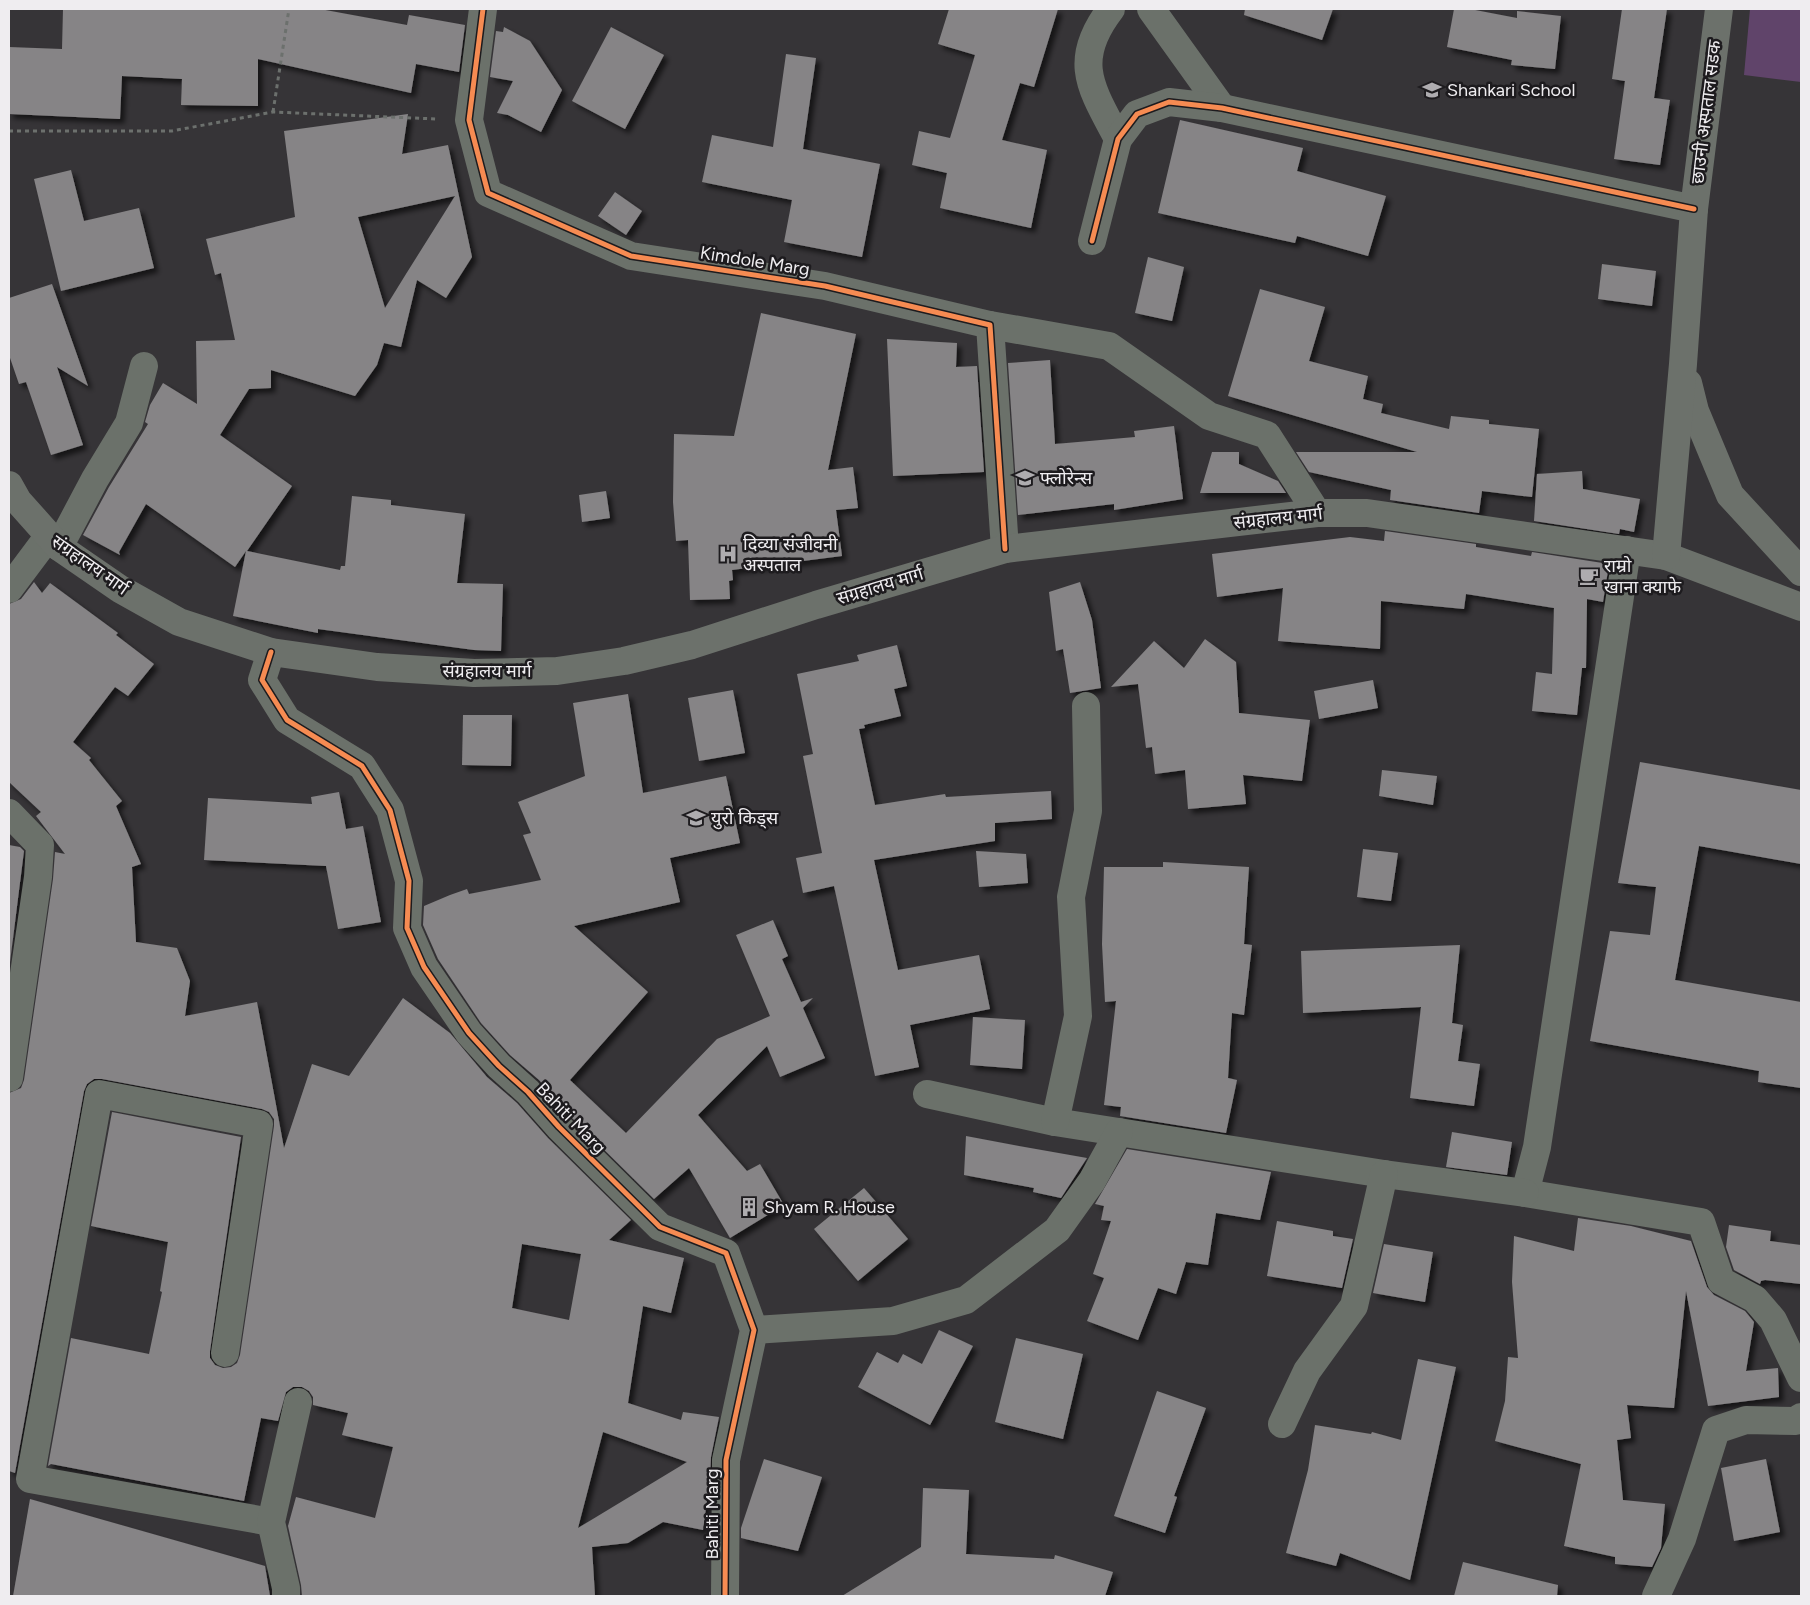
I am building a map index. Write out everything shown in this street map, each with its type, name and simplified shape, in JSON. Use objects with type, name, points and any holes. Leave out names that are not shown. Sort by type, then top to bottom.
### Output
[{"type":"main road","name":"छाउनी अस्पताल सडक","points":[[1666,556],[1683,364],[1694,209],[1719,9]]},
{"type":"main road","name":"छाउनी अस्पताल सडक","points":[[1683,364],[1695,412],[1730,495],[1801,572]]},
{"type":"main road","name":"संग्रहालय मार्ग","points":[[9,485],[18,501],[53,542],[120,589],[179,622],[271,652],[377,667],[416,670],[474,673],[557,670],[624,661],[692,645],[1005,549],[1317,513],[1367,513],[1666,556],[1801,607]]},
{"type":"street","name":"Kimdole Marg","points":[[483,9],[469,120],[488,193],[631,256],[825,286],[990,325]]},
{"type":"street","points":[[1111,9],[1098,26],[1086,63],[1094,93],[1118,139]]},
{"type":"street","points":[[1151,9],[1222,108]]},
{"type":"street","points":[[1092,241],[1118,139],[1137,114],[1169,102],[1222,108],[1694,209]]},
{"type":"street","points":[[1005,549],[990,325],[1109,346],[1210,416],[1267,435],[1317,513]]},
{"type":"street","points":[[9,589],[53,542],[95,480],[129,423],[144,366]]},
{"type":"street","points":[[1525,1193],[1538,1147],[1628,550]]},
{"type":"street","name":"Bahiti Marg","points":[[271,652],[262,680],[288,720],[362,766],[390,810],[409,881],[407,928],[424,967],[470,1033],[499,1066],[528,1092],[559,1127],[660,1227],[726,1253],[754,1330],[726,1460],[726,1596]]},
{"type":"street","points":[[1056,1122],[1078,1016],[1071,897],[1088,812],[1086,706]]},
{"type":"street","points":[[9,812],[40,845],[38,877],[9,1078]]},
{"type":"street","points":[[225,1352],[259,1124],[99,1094],[30,1479],[271,1522]]},
{"type":"street","points":[[927,1094],[1056,1122],[1384,1174],[1525,1193],[1701,1222],[1721,1281],[1755,1299],[1773,1320],[1801,1378]]},
{"type":"street","points":[[754,1330],[893,1321],[966,1300],[1057,1230],[1092,1181],[1119,1132]]},
{"type":"street","points":[[1282,1424],[1307,1371],[1354,1306],[1384,1174]]},
{"type":"street","points":[[286,1596],[286,1588],[271,1522],[298,1402]]},
{"type":"street","points":[[1656,1596],[1682,1539],[1716,1430],[1746,1420],[1796,1421],[1801,1417]]},
{"type":"path","points":[[273,112],[289,9]]},
{"type":"path","points":[[9,131],[172,131],[273,112],[469,120]]},
{"type":"shaded area","points":[[1750,9],[1801,9],[1801,82],[1744,75]]},
{"type":"building","points":[[63,9],[320,9],[407,25],[409,15],[465,25],[459,72],[416,64],[411,93],[258,59],[258,106],[181,105],[182,79],[122,76],[120,119],[9,114],[9,47],[62,49]]},
{"type":"building","points":[[949,9],[1058,9],[1034,87],[1020,83],[1002,140],[1047,150],[1031,228],[940,208],[947,173],[912,165],[919,131],[950,138],[975,55],[938,44]]},
{"type":"building","points":[[1245,9],[1333,9],[1322,40],[1244,15]]},
{"type":"building","points":[[1454,9],[1470,9],[1517,18],[1517,11],[1561,16],[1555,69],[1511,65],[1512,60],[1447,47]]},
{"type":"building","points":[[1622,9],[1667,9],[1654,98],[1670,100],[1660,165],[1614,159],[1625,81],[1612,79]]},
{"type":"building","points":[[504,27],[530,41],[562,90],[541,132],[508,115],[497,113],[513,81],[490,77],[496,31],[503,32]]},
{"type":"building","points":[[611,27],[664,55],[625,129],[572,101]]},
{"type":"building","points":[[786,54],[816,58],[803,149],[880,164],[862,257],[784,242],[792,200],[702,182],[712,135],[773,147]]},
{"type":"building","points":[[408,114],[402,154],[448,145],[472,257],[446,298],[417,280],[401,347],[384,343],[377,365],[355,396],[271,370],[271,388],[249,389],[220,435],[292,486],[247,551],[340,570],[341,566],[345,566],[352,496],[391,500],[391,505],[465,514],[457,583],[503,584],[501,651],[474,650],[318,629],[318,633],[233,616],[246,551],[235,567],[146,504],[119,552],[120,555],[83,535],[109,487],[148,424],[145,422],[150,405],[163,383],[197,404],[196,341],[235,340],[221,273],[215,275],[206,239],[295,217],[284,131]],"holes":[[[455,196],[385,308],[358,217]]]},
{"type":"building","points":[[1180,120],[1303,148],[1297,171],[1386,196],[1368,256],[1297,236],[1295,243],[1158,213]]},
{"type":"building","points":[[71,170],[84,221],[139,208],[154,268],[61,291],[34,179]]},
{"type":"building","points":[[615,192],[642,211],[626,235],[598,216]]},
{"type":"building","points":[[1148,257],[1184,267],[1172,321],[1135,313]]},
{"type":"building","points":[[1602,264],[1656,271],[1652,306],[1598,299]]},
{"type":"building","points":[[52,284],[88,386],[57,367],[83,445],[51,455],[26,382],[19,384],[9,355],[9,298]]},
{"type":"building","points":[[1260,289],[1325,307],[1309,361],[1368,376],[1363,399],[1383,404],[1381,413],[1449,429],[1451,416],[1489,420],[1489,424],[1539,429],[1532,497],[1482,491],[1479,513],[1390,500],[1391,490],[1309,472],[1296,452],[1417,452],[1228,396]]},
{"type":"building","points":[[761,313],[856,334],[828,470],[853,467],[858,508],[836,510],[842,556],[732,570],[733,580],[729,581],[730,599],[690,600],[688,540],[676,541],[673,502],[674,434],[734,436]]},
{"type":"building","points":[[887,339],[957,343],[956,367],[977,366],[984,472],[893,476]]},
{"type":"building","points":[[1050,360],[1055,444],[1135,437],[1134,431],[1174,426],[1183,499],[1114,510],[1114,504],[1018,515],[1008,363]]},
{"type":"building","points":[[1212,452],[1239,452],[1239,464],[1278,481],[1286,493],[1200,493]]},
{"type":"building","points":[[1582,471],[1583,489],[1640,499],[1634,532],[1620,529],[1619,534],[1534,521],[1537,474]]},
{"type":"building","points":[[606,491],[610,518],[582,522],[579,495]]},
{"type":"building","points":[[1385,531],[1476,544],[1476,547],[1531,556],[1532,552],[1609,564],[1603,602],[1587,599],[1586,668],[1582,668],[1577,715],[1532,711],[1536,672],[1552,674],[1554,608],[1466,594],[1464,609],[1381,601],[1380,649],[1278,641],[1283,588],[1217,597],[1212,554],[1350,537],[1384,541]]},
{"type":"building","points":[[34,582],[42,593],[50,583],[118,633],[116,635],[154,664],[128,696],[115,687],[73,742],[91,758],[89,760],[122,801],[116,806],[141,864],[132,867],[136,942],[177,948],[190,981],[185,1016],[257,1002],[284,1148],[312,1064],[349,1076],[403,998],[450,1033],[487,1077],[517,1103],[548,1138],[631,1220],[609,1240],[684,1258],[671,1313],[643,1306],[628,1403],[681,1420],[683,1412],[719,1417],[711,1457],[703,1530],[663,1522],[628,1543],[592,1547],[595,1596],[302,1596],[288,1526],[296,1497],[375,1518],[393,1447],[342,1435],[348,1413],[313,1405],[313,1397],[309,1391],[302,1387],[293,1387],[286,1392],[278,1421],[261,1418],[244,1501],[51,1464],[48,1466],[71,1338],[149,1354],[162,1292],[160,1291],[168,1242],[91,1226],[112,1112],[241,1137],[210,1351],[210,1358],[215,1365],[223,1368],[231,1367],[237,1363],[240,1355],[274,1126],[274,1119],[269,1112],[262,1109],[102,1079],[94,1079],[87,1084],[84,1091],[15,1473],[9,1471],[9,1093],[21,1088],[24,1080],[53,879],[55,852],[65,854],[36,816],[41,812],[9,782],[9,604],[21,599]],"holes":[[[522,1244],[581,1254],[569,1320],[512,1308]],[[603,1432],[687,1462],[578,1528]]]},
{"type":"building","points":[[1080,582],[1092,620],[1101,688],[1070,693],[1063,649],[1056,651],[1049,592]]},
{"type":"building","points":[[1205,639],[1236,662],[1239,713],[1310,720],[1302,781],[1243,775],[1246,804],[1188,809],[1185,770],[1155,774],[1152,747],[1146,748],[1138,684],[1111,687],[1154,641],[1184,668]]},
{"type":"building","points":[[897,645],[907,686],[894,689],[901,716],[864,725],[865,728],[859,729],[875,805],[945,794],[946,797],[1051,791],[1052,819],[995,823],[995,841],[874,860],[898,970],[979,955],[990,1009],[910,1025],[919,1067],[875,1076],[834,886],[803,893],[796,858],[822,853],[803,756],[813,754],[797,674],[859,661],[857,655]]},
{"type":"building","points":[[1373,680],[1378,708],[1319,719],[1314,691]]},
{"type":"building","points":[[733,690],[745,753],[699,761],[688,698]]},
{"type":"building","points":[[628,694],[643,793],[726,776],[740,843],[670,858],[680,902],[574,926],[648,992],[570,1080],[626,1133],[717,1039],[770,1016],[736,935],[773,920],[788,956],[782,959],[801,1002],[813,998],[803,1008],[825,1058],[780,1077],[767,1046],[698,1115],[747,1171],[760,1164],[784,1205],[730,1238],[689,1168],[654,1199],[570,1116],[539,1080],[510,1055],[481,1023],[438,959],[423,925],[424,906],[450,895],[467,889],[469,894],[541,880],[523,835],[531,833],[518,802],[585,776],[573,703]]},
{"type":"building","points":[[463,715],[512,715],[511,766],[462,765]]},
{"type":"building","points":[[1640,762],[1801,790],[1801,864],[1699,846],[1675,980],[1801,1002],[1801,1088],[1758,1082],[1759,1071],[1590,1041],[1610,931],[1650,935],[1656,887],[1618,883]]},
{"type":"building","points":[[1382,770],[1437,776],[1433,805],[1379,796]]},
{"type":"building","points":[[339,792],[346,829],[363,826],[381,922],[338,929],[326,866],[204,860],[208,798],[312,804],[311,797]]},
{"type":"building","points":[[9,845],[20,847],[24,851],[9,970]]},
{"type":"building","points":[[1363,849],[1398,853],[1391,901],[1357,897]]},
{"type":"building","points":[[976,851],[1026,854],[1028,883],[979,887]]},
{"type":"building","points":[[1163,862],[1249,867],[1244,944],[1252,945],[1244,1015],[1232,1013],[1228,1078],[1237,1080],[1226,1133],[1120,1116],[1121,1107],[1104,1105],[1116,1001],[1105,1002],[1102,944],[1104,867],[1163,867]]},
{"type":"building","points":[[1460,945],[1452,1023],[1463,1025],[1458,1061],[1480,1064],[1474,1106],[1410,1098],[1421,1007],[1303,1013],[1301,951]]},
{"type":"building","points":[[973,1017],[1025,1020],[1022,1069],[970,1065]]},
{"type":"building","points":[[1452,1132],[1512,1142],[1507,1175],[1446,1167]]},
{"type":"building","points":[[966,1136],[1087,1158],[1061,1198],[1033,1192],[1034,1188],[964,1175]]},
{"type":"building","points":[[1127,1149],[1271,1172],[1260,1220],[1216,1213],[1208,1265],[1186,1262],[1176,1294],[1158,1288],[1138,1340],[1087,1321],[1104,1278],[1093,1274],[1111,1221],[1101,1220],[1104,1206],[1095,1204]]},
{"type":"building","points":[[864,1188],[908,1239],[858,1281],[814,1229]]},
{"type":"building","points":[[1578,1218],[1631,1226],[1691,1241],[1707,1287],[1714,1295],[1745,1311],[1754,1322],[1746,1371],[1778,1368],[1779,1397],[1708,1406],[1686,1291],[1674,1408],[1627,1405],[1631,1438],[1617,1440],[1623,1500],[1665,1504],[1661,1548],[1652,1567],[1615,1564],[1615,1557],[1564,1546],[1581,1464],[1495,1441],[1505,1401],[1508,1357],[1518,1358],[1512,1282],[1514,1236],[1574,1251]]},
{"type":"building","points":[[1277,1221],[1333,1231],[1333,1236],[1353,1239],[1342,1288],[1267,1276]]},
{"type":"building","points":[[1729,1225],[1771,1231],[1770,1241],[1801,1245],[1801,1284],[1765,1280],[1761,1281],[1760,1284],[1734,1270],[1726,1247]]},
{"type":"building","points":[[1384,1244],[1433,1252],[1425,1302],[1373,1293]]},
{"type":"building","points":[[939,1330],[973,1346],[930,1425],[858,1387],[877,1352],[898,1363],[903,1354],[922,1364]]},
{"type":"building","points":[[1016,1338],[1083,1354],[1063,1439],[995,1422]]},
{"type":"building","points":[[1418,1359],[1456,1367],[1410,1580],[1340,1553],[1336,1566],[1286,1553],[1308,1470],[1315,1425],[1371,1434],[1372,1432],[1401,1440]]},
{"type":"building","points":[[1157,1391],[1206,1408],[1174,1496],[1177,1497],[1165,1533],[1114,1516]]},
{"type":"building","points":[[764,1459],[822,1477],[798,1551],[741,1538],[741,1528]]},
{"type":"building","points":[[1766,1459],[1780,1532],[1734,1541],[1721,1468]]},
{"type":"building","points":[[923,1488],[969,1490],[966,1554],[1054,1559],[1055,1555],[1113,1572],[1105,1596],[842,1596],[921,1547]]},
{"type":"building","points":[[30,1499],[265,1566],[270,1596],[13,1596]]},
{"type":"building","points":[[1463,1562],[1558,1585],[1557,1596],[1454,1596]]},
{"type":"cycle path","points":[[483,9],[469,120],[488,193],[631,256],[825,286],[990,325],[1005,549]]},
{"type":"cycle path","points":[[1092,241],[1118,139],[1137,114],[1169,102],[1222,108],[1694,209]]},
{"type":"cycle path","points":[[271,652],[262,680],[287,720],[362,766],[390,810],[409,881],[407,928],[424,967],[469,1033],[499,1066],[528,1092],[559,1127],[660,1227],[726,1253],[754,1330],[726,1460],[725,1596]]},
{"type":"place","name":"Shankari School","points":[[1432,90]]},
{"type":"place","name":"फ्लोरेन्स","points":[[1025,478]]},
{"type":"place","name":"दिव्या संजीवनी अस्पताल","points":[[728,554]]},
{"type":"place","name":"राम्रो खाना क्याफे","points":[[1589,576]]},
{"type":"place","name":"युरो किड्स","points":[[696,818]]},
{"type":"place","name":"Shyam R. House","points":[[749,1207]]}]
